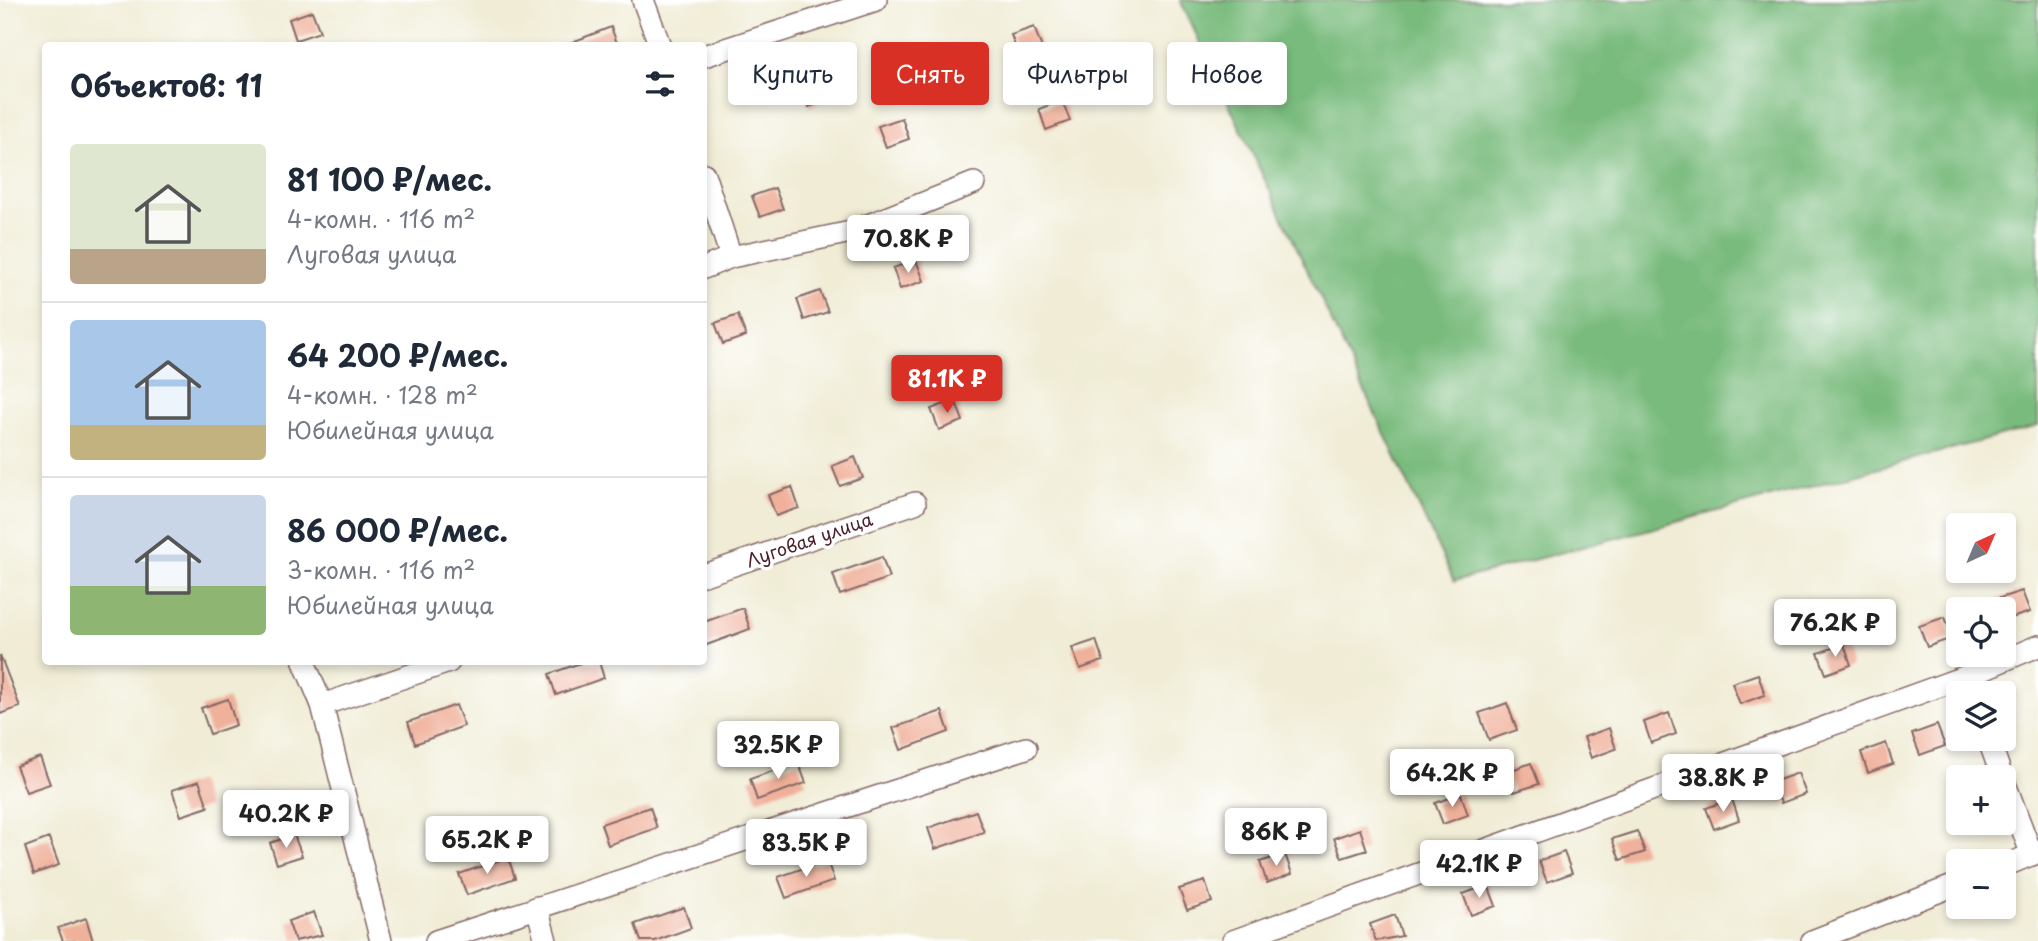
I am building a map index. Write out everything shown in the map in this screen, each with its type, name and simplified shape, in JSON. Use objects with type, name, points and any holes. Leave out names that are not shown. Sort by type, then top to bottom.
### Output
[{"type":"street","points":[[643,0],[659,42]]},
{"type":"street","points":[[707,55],[876,0]]},
{"type":"street","points":[[707,183],[731,257]]},
{"type":"street","points":[[707,267],[731,257],[851,232],[974,183]]},
{"type":"street","name":"Луговая улица","points":[[707,574],[915,503]]},
{"type":"street","points":[[1974,681],[2038,646]]},
{"type":"street","points":[[305,665],[322,705],[381,941]]},
{"type":"street","points":[[322,705],[440,665]]},
{"type":"street","points":[[1233,941],[1946,692]]},
{"type":"street","points":[[436,941],[1026,748]]},
{"type":"street","points":[[2016,809],[2035,854],[2016,861]]},
{"type":"street","points":[[1812,941],[1946,889]]},
{"type":"street","points":[[537,906],[545,941]]},
{"type":"green space","points":[[1180,0],[2038,0],[2038,426],[1454,581],[1230,105],[1287,105],[1287,42],[1200,42]]},
{"type":"building","points":[[312,11],[320,32],[296,40],[289,19]]},
{"type":"building","points":[[611,27],[617,42],[572,42]]},
{"type":"building","points":[[1034,27],[1040,42],[1014,42],[1011,35]]},
{"type":"building","points":[[1049,105],[1064,105],[1070,121],[1046,130],[1039,109]]},
{"type":"building","points":[[902,118],[909,139],[886,147],[878,126]]},
{"type":"building","points":[[775,188],[783,209],[760,217],[752,196]]},
{"type":"building","points":[[916,260],[924,281],[900,289],[893,268]]},
{"type":"building","points":[[820,291],[828,312],[804,320],[797,299]]},
{"type":"building","points":[[738,315],[746,336],[723,344],[715,323]]},
{"type":"building","points":[[955,400],[963,421],[939,430],[931,409]]},
{"type":"building","points":[[855,457],[863,478],[840,486],[832,466]]},
{"type":"building","points":[[792,487],[799,508],[776,516],[768,495]]},
{"type":"building","points":[[882,557],[889,578],[840,595],[833,574]]},
{"type":"building","points":[[2022,591],[2030,612],[2016,616],[2016,597],[2003,597]]},
{"type":"building","points":[[743,608],[750,629],[707,645],[707,621]]},
{"type":"building","points":[[1945,617],[1946,640],[1927,647],[1919,626]]},
{"type":"building","points":[[1096,640],[1103,661],[1080,669],[1072,648]]},
{"type":"building","points":[[1844,644],[1851,665],[1826,674],[1818,653]]},
{"type":"building","points":[[0,655],[20,707],[0,714]]},
{"type":"building","points":[[574,665],[600,665],[604,678],[556,695],[549,674]]},
{"type":"building","points":[[1758,674],[1765,695],[1740,704],[1732,683]]},
{"type":"building","points":[[228,699],[236,725],[210,734],[201,708]]},
{"type":"building","points":[[1507,703],[1517,730],[1489,740],[1479,713]]},
{"type":"building","points":[[456,705],[464,726],[415,744],[408,722]]},
{"type":"building","points":[[942,711],[949,732],[901,750],[893,728]]},
{"type":"building","points":[[1669,713],[1676,734],[1651,743],[1644,722]]},
{"type":"building","points":[[1937,725],[1945,746],[1920,755],[1912,734]]},
{"type":"building","points":[[1609,728],[1616,749],[1591,758],[1584,737]]},
{"type":"building","points":[[1886,743],[1893,764],[1868,773],[1861,752]]},
{"type":"building","points":[[40,757],[50,784],[26,792],[16,766]]},
{"type":"building","points":[[798,762],[806,783],[757,800],[750,779]]},
{"type":"building","points":[[1531,763],[1539,784],[1514,792],[1506,772]]},
{"type":"building","points":[[1798,773],[1806,794],[1781,803],[1773,782]]},
{"type":"building","points":[[199,781],[208,807],[181,816],[172,790]]},
{"type":"building","points":[[1461,794],[1468,815],[1443,824],[1435,803]]},
{"type":"building","points":[[1732,799],[1739,820],[1714,829],[1706,808]]},
{"type":"building","points":[[650,807],[657,828],[608,845],[601,824]]},
{"type":"building","points":[[976,811],[984,832],[935,849],[928,828]]},
{"type":"building","points":[[1360,829],[1367,850],[1342,858],[1334,838]]},
{"type":"building","points":[[1637,831],[1645,852],[1620,860],[1612,839]]},
{"type":"building","points":[[294,835],[302,856],[277,864],[270,843]]},
{"type":"building","points":[[49,838],[59,865],[34,874],[25,847]]},
{"type":"building","points":[[1564,852],[1572,873],[1547,882],[1539,861]]},
{"type":"building","points":[[1285,854],[1292,874],[1267,883],[1260,862]]},
{"type":"building","points":[[508,857],[515,878],[467,895],[459,874]]},
{"type":"building","points":[[827,860],[834,881],[786,898],[778,877]]},
{"type":"building","points":[[1205,881],[1212,902],[1187,910],[1179,889]]},
{"type":"building","points":[[1488,885],[1496,906],[1471,915],[1463,894]]},
{"type":"building","points":[[684,907],[691,928],[655,941],[641,941],[635,924]]},
{"type":"building","points":[[314,912],[322,935],[295,941],[288,921]]},
{"type":"building","points":[[1395,915],[1402,936],[1376,941],[1370,924]]},
{"type":"building","points":[[86,918],[93,941],[63,941],[58,928]]}]
